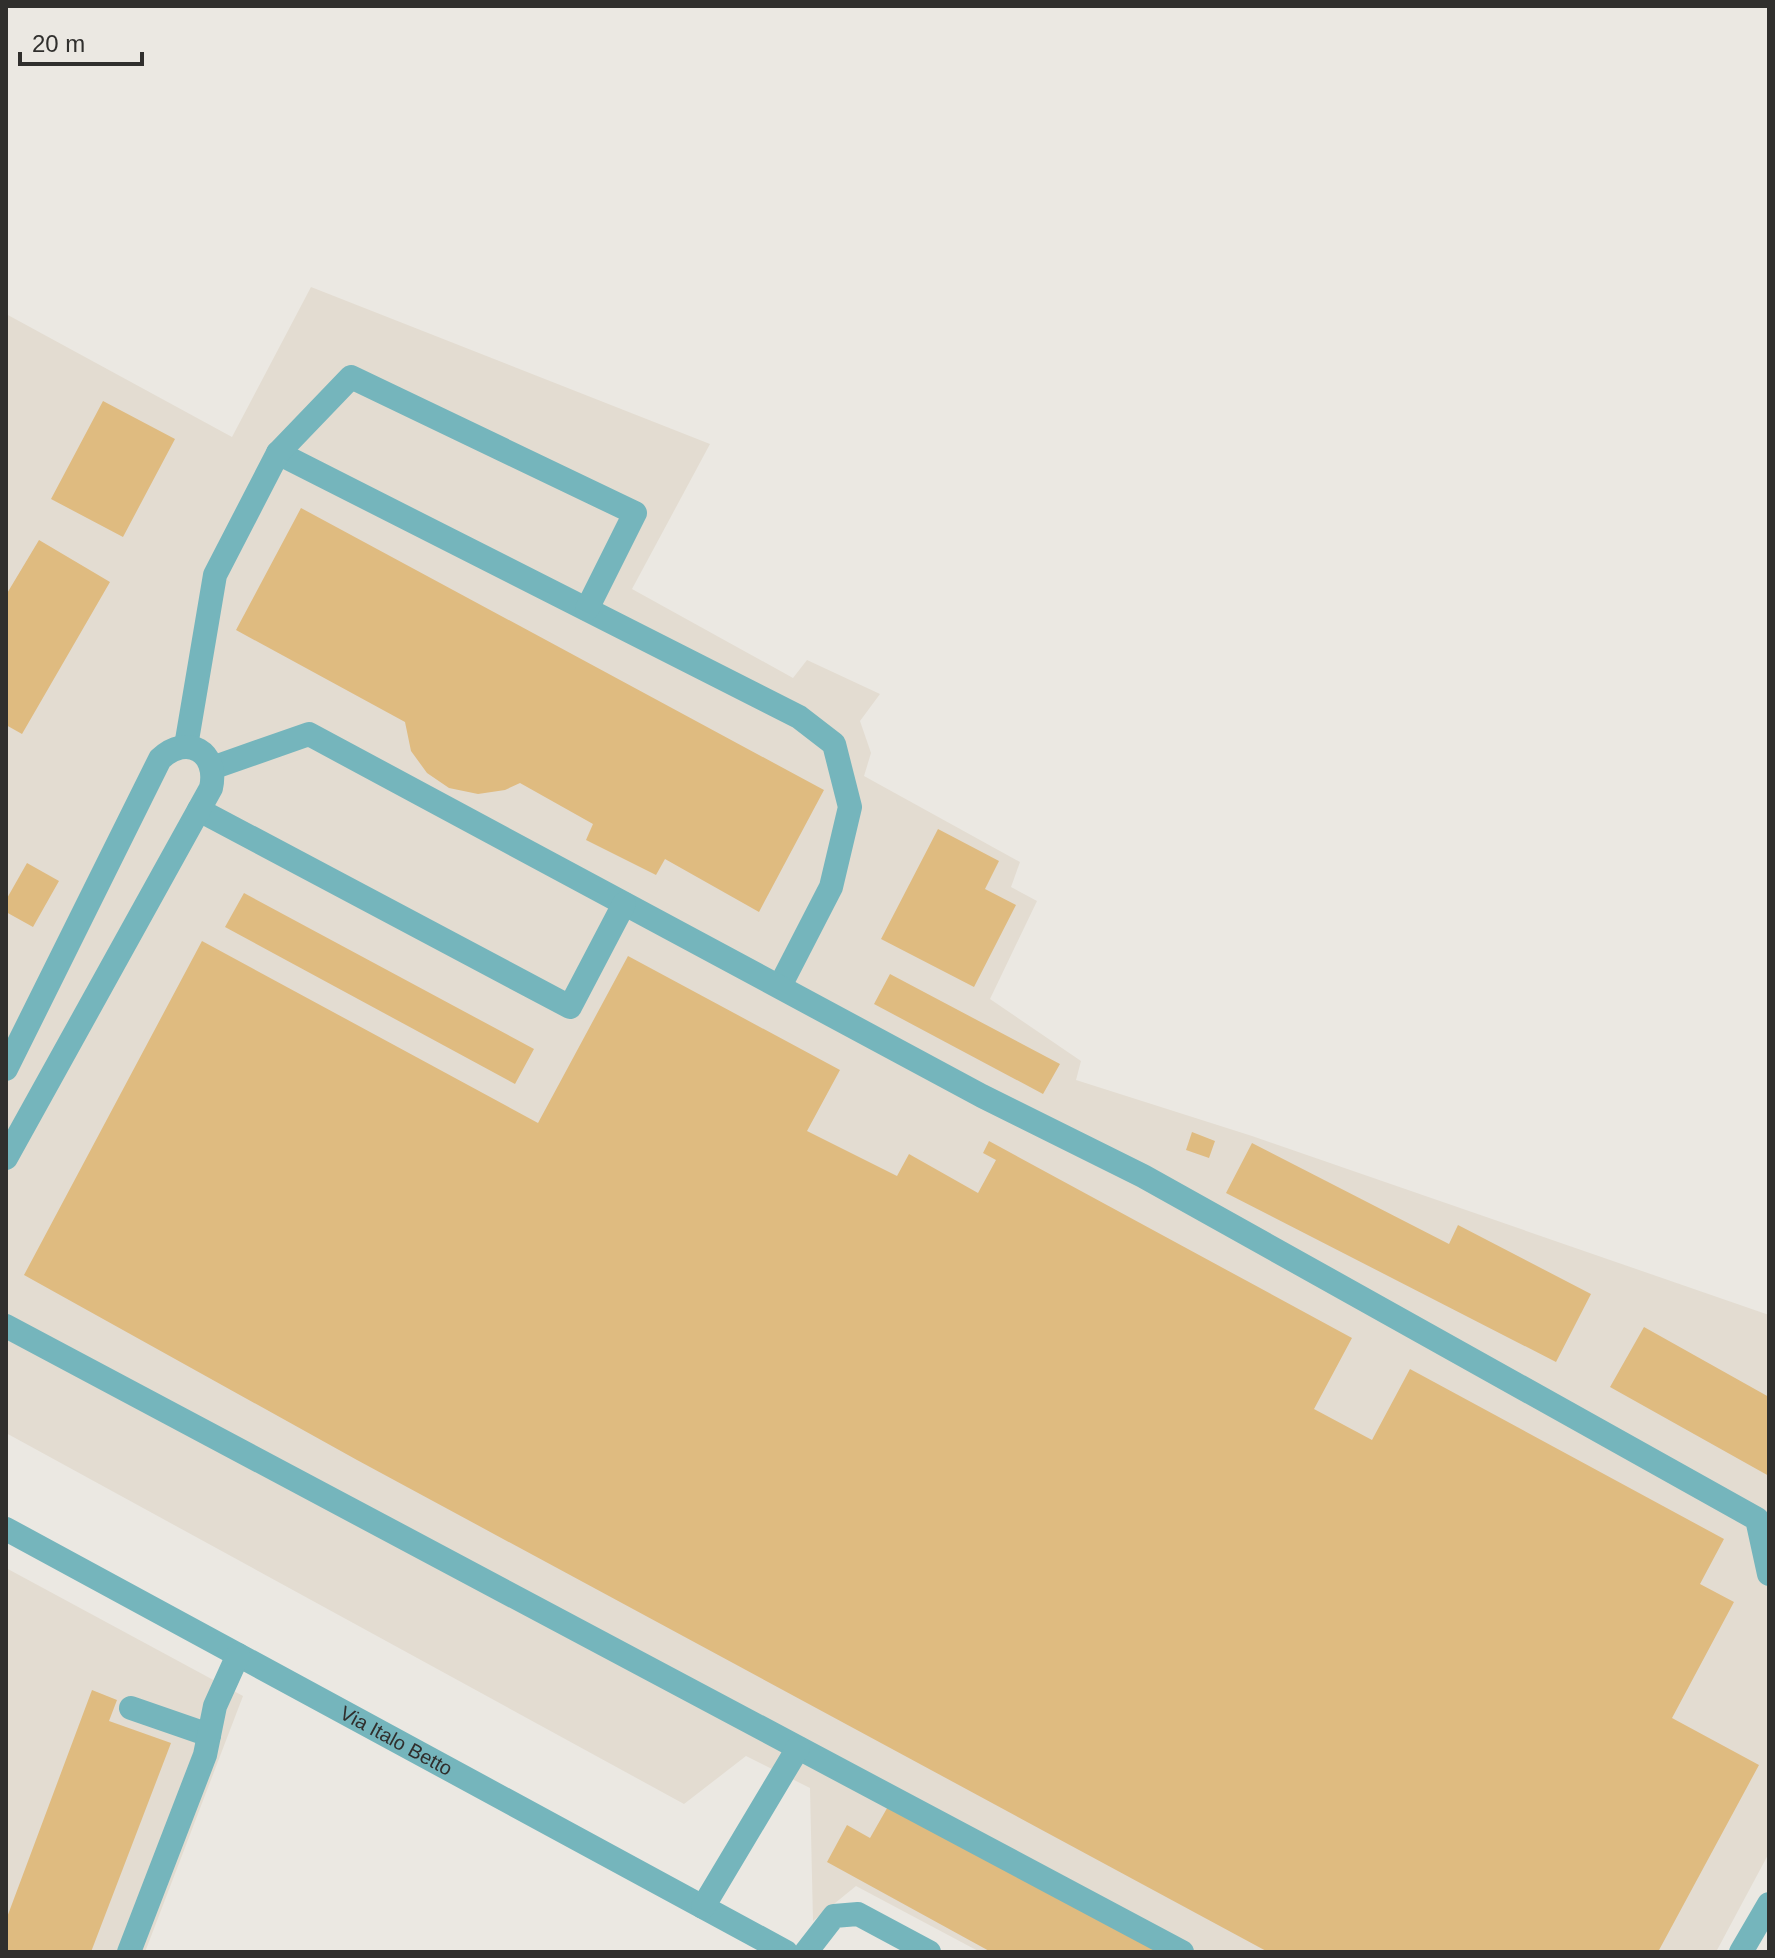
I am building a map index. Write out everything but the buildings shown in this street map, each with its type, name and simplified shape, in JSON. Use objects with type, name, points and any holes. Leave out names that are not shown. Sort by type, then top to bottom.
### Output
[{"type":"street","points":[[186,746],[215,575],[278,453],[351,377],[635,513],[587,609]]},
{"type":"street","points":[[278,453],[799,717],[834,744],[850,807],[831,887],[780,986]]},
{"type":"street","points":[[212,768],[309,734],[982,1096],[1143,1176],[1757,1519],[1769,1574]]},
{"type":"street","points":[[6,1069],[160,759],[167,752],[186,746],[204,754],[212,768],[211,788],[6,1158]]},
{"type":"street","points":[[199,810],[570,1007],[624,904]]},
{"type":"street","points":[[6,1326],[1182,1952]]},
{"type":"street","name":"Via Italo Betto","points":[[6,1529],[786,1952]]},
{"type":"street","points":[[129,1952],[205,1755],[215,1706],[238,1655]]},
{"type":"street","points":[[131,1708],[209,1735]]},
{"type":"street","points":[[703,1907],[798,1748]]},
{"type":"street","points":[[1741,1952],[1769,1904]]},
{"type":"street","points":[[806,1952],[834,1916],[858,1914],[929,1952]]},
{"type":"shaded area","points":[[311,287],[710,444],[632,589],[793,678],[807,660],[880,694],[860,721],[871,753],[864,776],[1020,862],[1011,887],[1037,901],[990,999],[1081,1061],[1076,1080],[1252,1136],[1769,1315],[1769,1853],[1716,1952],[980,1952],[856,1886],[813,1921],[810,1788],[746,1756],[684,1804],[6,1433],[6,314],[232,437]]},
{"type":"shaded area","points":[[6,1568],[243,1696],[145,1952],[6,1952]]}]
